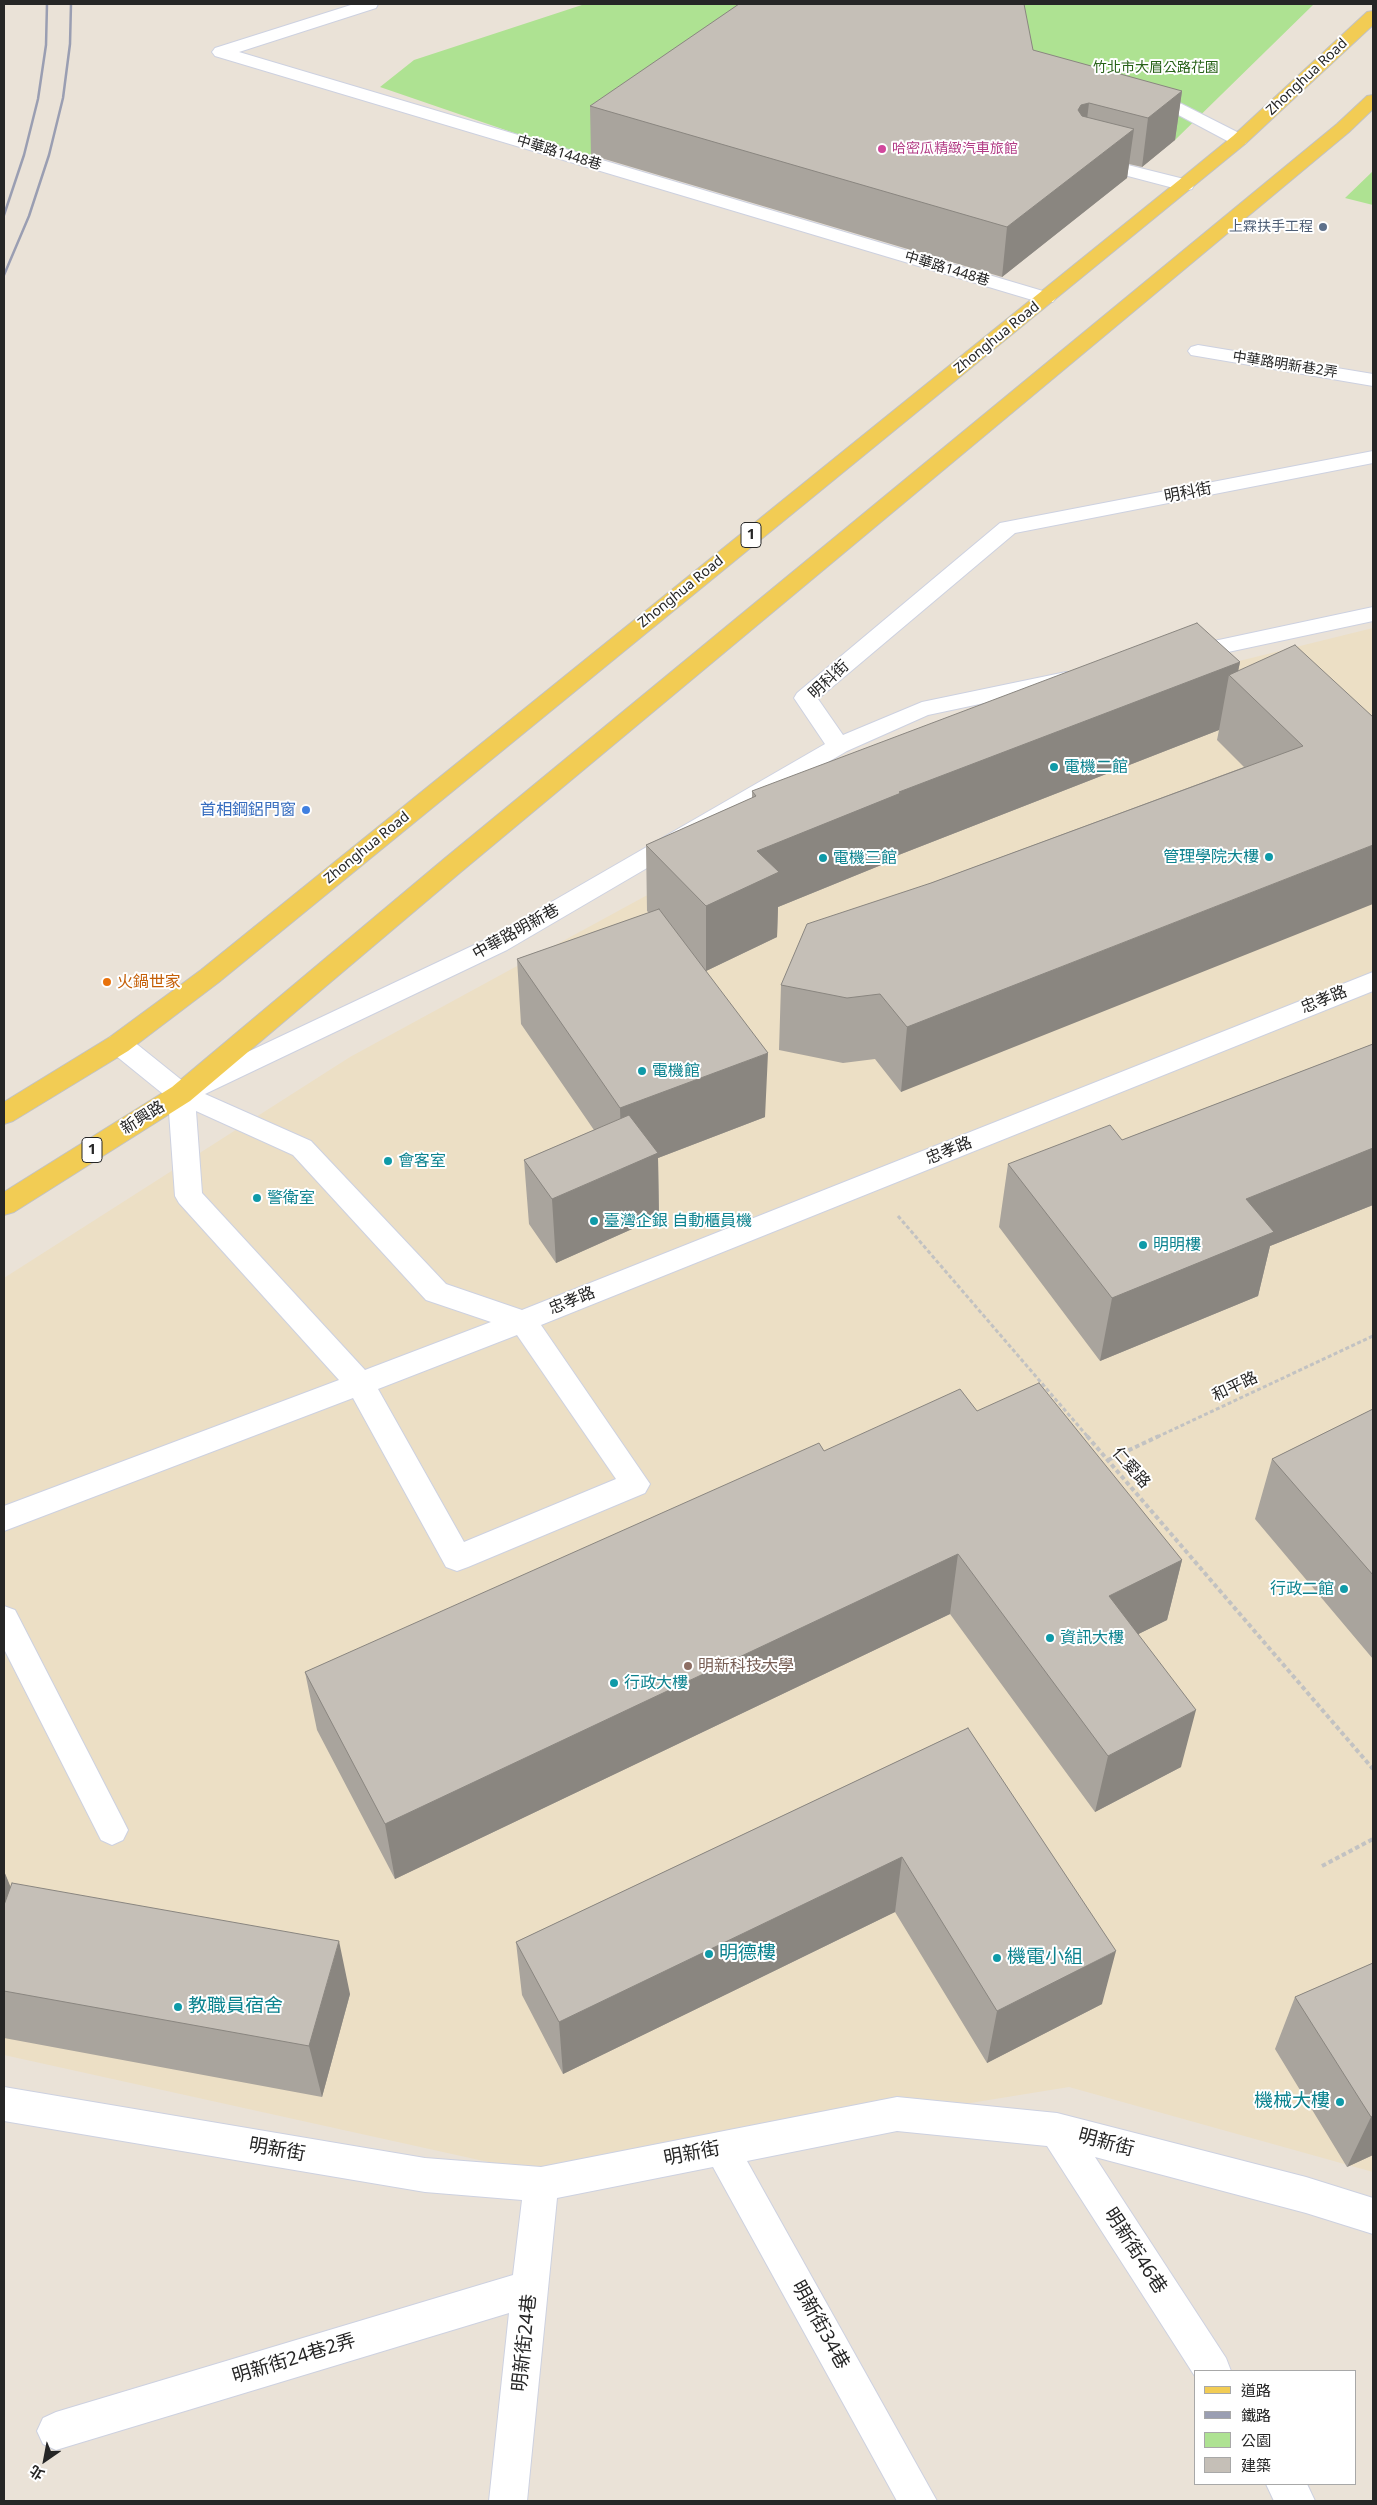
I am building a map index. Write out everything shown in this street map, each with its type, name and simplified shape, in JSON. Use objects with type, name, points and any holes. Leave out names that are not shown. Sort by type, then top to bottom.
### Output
[{"type":"main road","name":"Zhonghua Road","points":[[120,1044],[210,976],[690,584],[1185,185],[1239,140],[1373,16]]},
{"type":"main road","name":"1","points":[[181,1094],[453,865],[1343,128],[1373,100]]},
{"type":"main road","name":"1","points":[[4,1114],[120,1044]]},
{"type":"main road","name":"新興路","points":[[4,1205],[181,1094]]},
{"type":"street","name":"中華路1448巷","points":[[370,4],[221,52],[1046,298]]},
{"type":"street","points":[[1162,99],[1239,140]]},
{"type":"street","points":[[1083,158],[1185,185]]},
{"type":"street","name":"中華路明新巷2弄","points":[[1198,351],[1373,380]]},
{"type":"street","name":"明科街","points":[[840,746],[805,698],[1008,528],[1373,456]]},
{"type":"street","points":[[1165,658],[1373,614]]},
{"type":"street","points":[[840,746],[922,709],[1087,674]]},
{"type":"street","name":"中華路明新巷","points":[[181,1094],[498,944],[840,746]]},
{"type":"street","name":"忠孝路","points":[[4,1518],[524,1321],[1373,981]]},
{"type":"street","points":[[120,1044],[181,1094],[302,1148],[436,1292],[524,1321],[635,1484],[457,1558],[360,1384],[189,1196],[181,1094]]},
{"type":"street","points":[[4,1618],[112,1830]]},
{"type":"street","name":"明新街","points":[[4,2104],[425,2175],[541,2184],[897,2114],[1057,2130],[1306,2195],[1373,2216]]},
{"type":"street","name":"明新街46巷","points":[[1057,2130],[1211,2370]]},
{"type":"street","name":"明新街34巷","points":[[721,2148],[918,2501]]},
{"type":"street","name":"明新街24巷","points":[[508,2501],[541,2184]]},
{"type":"street","name":"明新街24巷2弄","points":[[56,2430],[531,2288]]},
{"type":"street","points":[[1286,2485],[1296,2501]]},
{"type":"path","name":"仁愛路","points":[[869,1183],[1373,1769]]},
{"type":"path","name":"和平路","points":[[1108,1460],[1373,1336]]},
{"type":"path","points":[[1322,1866],[1373,1839]]},
{"type":"shaded area","name":"明新科技大學","points":[[1373,628],[1373,2172],[1069,2087],[538,2173],[4,2055],[4,1278],[350,1057],[943,734]]},
{"type":"green space","name":"竹北市大眉公路花園","points":[[585,4],[1314,4],[1175,140],[1029,98],[767,31],[587,158],[380,87],[414,60]]},
{"type":"green space","points":[[1373,171],[1373,205],[1345,198]]},
{"type":"building","name":"哈密瓜精緻汽車旅館","points":[[739,4],[1024,4],[1033,50],[1182,91],[1148,118],[1089,103],[1081,105],[1078,110],[1082,116],[1134,129],[1007,227],[590,106]]},
{"type":"building","points":[[1197,623],[1240,662],[899,792],[901,793],[757,851],[779,872],[706,906],[646,845],[756,796],[752,791]]},
{"type":"building","points":[[1295,645],[1373,717],[1373,845],[907,1027],[880,994],[847,998],[781,985],[807,924],[931,883],[1303,746],[1229,675]]},
{"type":"building","points":[[659,909],[768,1053],[620,1108],[517,959]]},
{"type":"building","points":[[1373,1044],[1373,1148],[1246,1199],[1274,1232],[1112,1298],[1008,1164],[1110,1125],[1122,1140]]},
{"type":"building","points":[[629,1115],[658,1153],[552,1199],[524,1160]]},
{"type":"building","points":[[1039,1383],[1182,1560],[1109,1596],[1196,1710],[1108,1756],[958,1554],[385,1824],[305,1672],[819,1443],[824,1451],[960,1389],[977,1411]]},
{"type":"building","points":[[1373,1409],[1373,1575],[1272,1459]]},
{"type":"building","points":[[968,1728],[1116,1951],[997,2011],[902,1857],[559,2022],[516,1942]]},
{"type":"building","points":[[12,1883],[339,1941],[309,2046],[4,1991],[4,1905]]},
{"type":"building","points":[[1373,1963],[1373,2116],[1371,2117],[1295,1997]]},
{"type":"railway","points":[[4,215],[24,155],[38,99],[46,45],[47,4]]},
{"type":"railway","points":[[4,275],[29,216],[49,155],[63,98],[70,44],[71,4]]},
{"type":"place","name":"哈密瓜精緻汽車旅館","points":[[882,149]]},
{"type":"place","name":"上霖扶手工程","points":[[1323,227]]},
{"type":"place","name":"電機二館","points":[[1054,767]]},
{"type":"place","name":"首相鋼鋁門窗","points":[[306,810]]},
{"type":"place","name":"管理學院大樓","points":[[1269,857]]},
{"type":"place","name":"電機三館","points":[[823,858]]},
{"type":"place","name":"火鍋世家","points":[[107,982]]},
{"type":"place","name":"電機館","points":[[642,1071]]},
{"type":"place","name":"會客室","points":[[388,1161]]},
{"type":"place","name":"警衛室","points":[[257,1198]]},
{"type":"place","name":"臺灣企銀 自動櫃員機","points":[[594,1221]]},
{"type":"place","name":"明明樓","points":[[1143,1245]]},
{"type":"place","name":"行政二館","points":[[1344,1589]]},
{"type":"place","name":"資訊大樓","points":[[1050,1638]]},
{"type":"place","name":"明新科技大學","points":[[688,1666]]},
{"type":"place","name":"行政大樓","points":[[614,1683]]},
{"type":"place","name":"明德樓","points":[[709,1954]]},
{"type":"place","name":"機電小組","points":[[997,1958]]},
{"type":"place","name":"教職員宿舍","points":[[178,2007]]},
{"type":"place","name":"機械大樓","points":[[1340,2102]]}]
